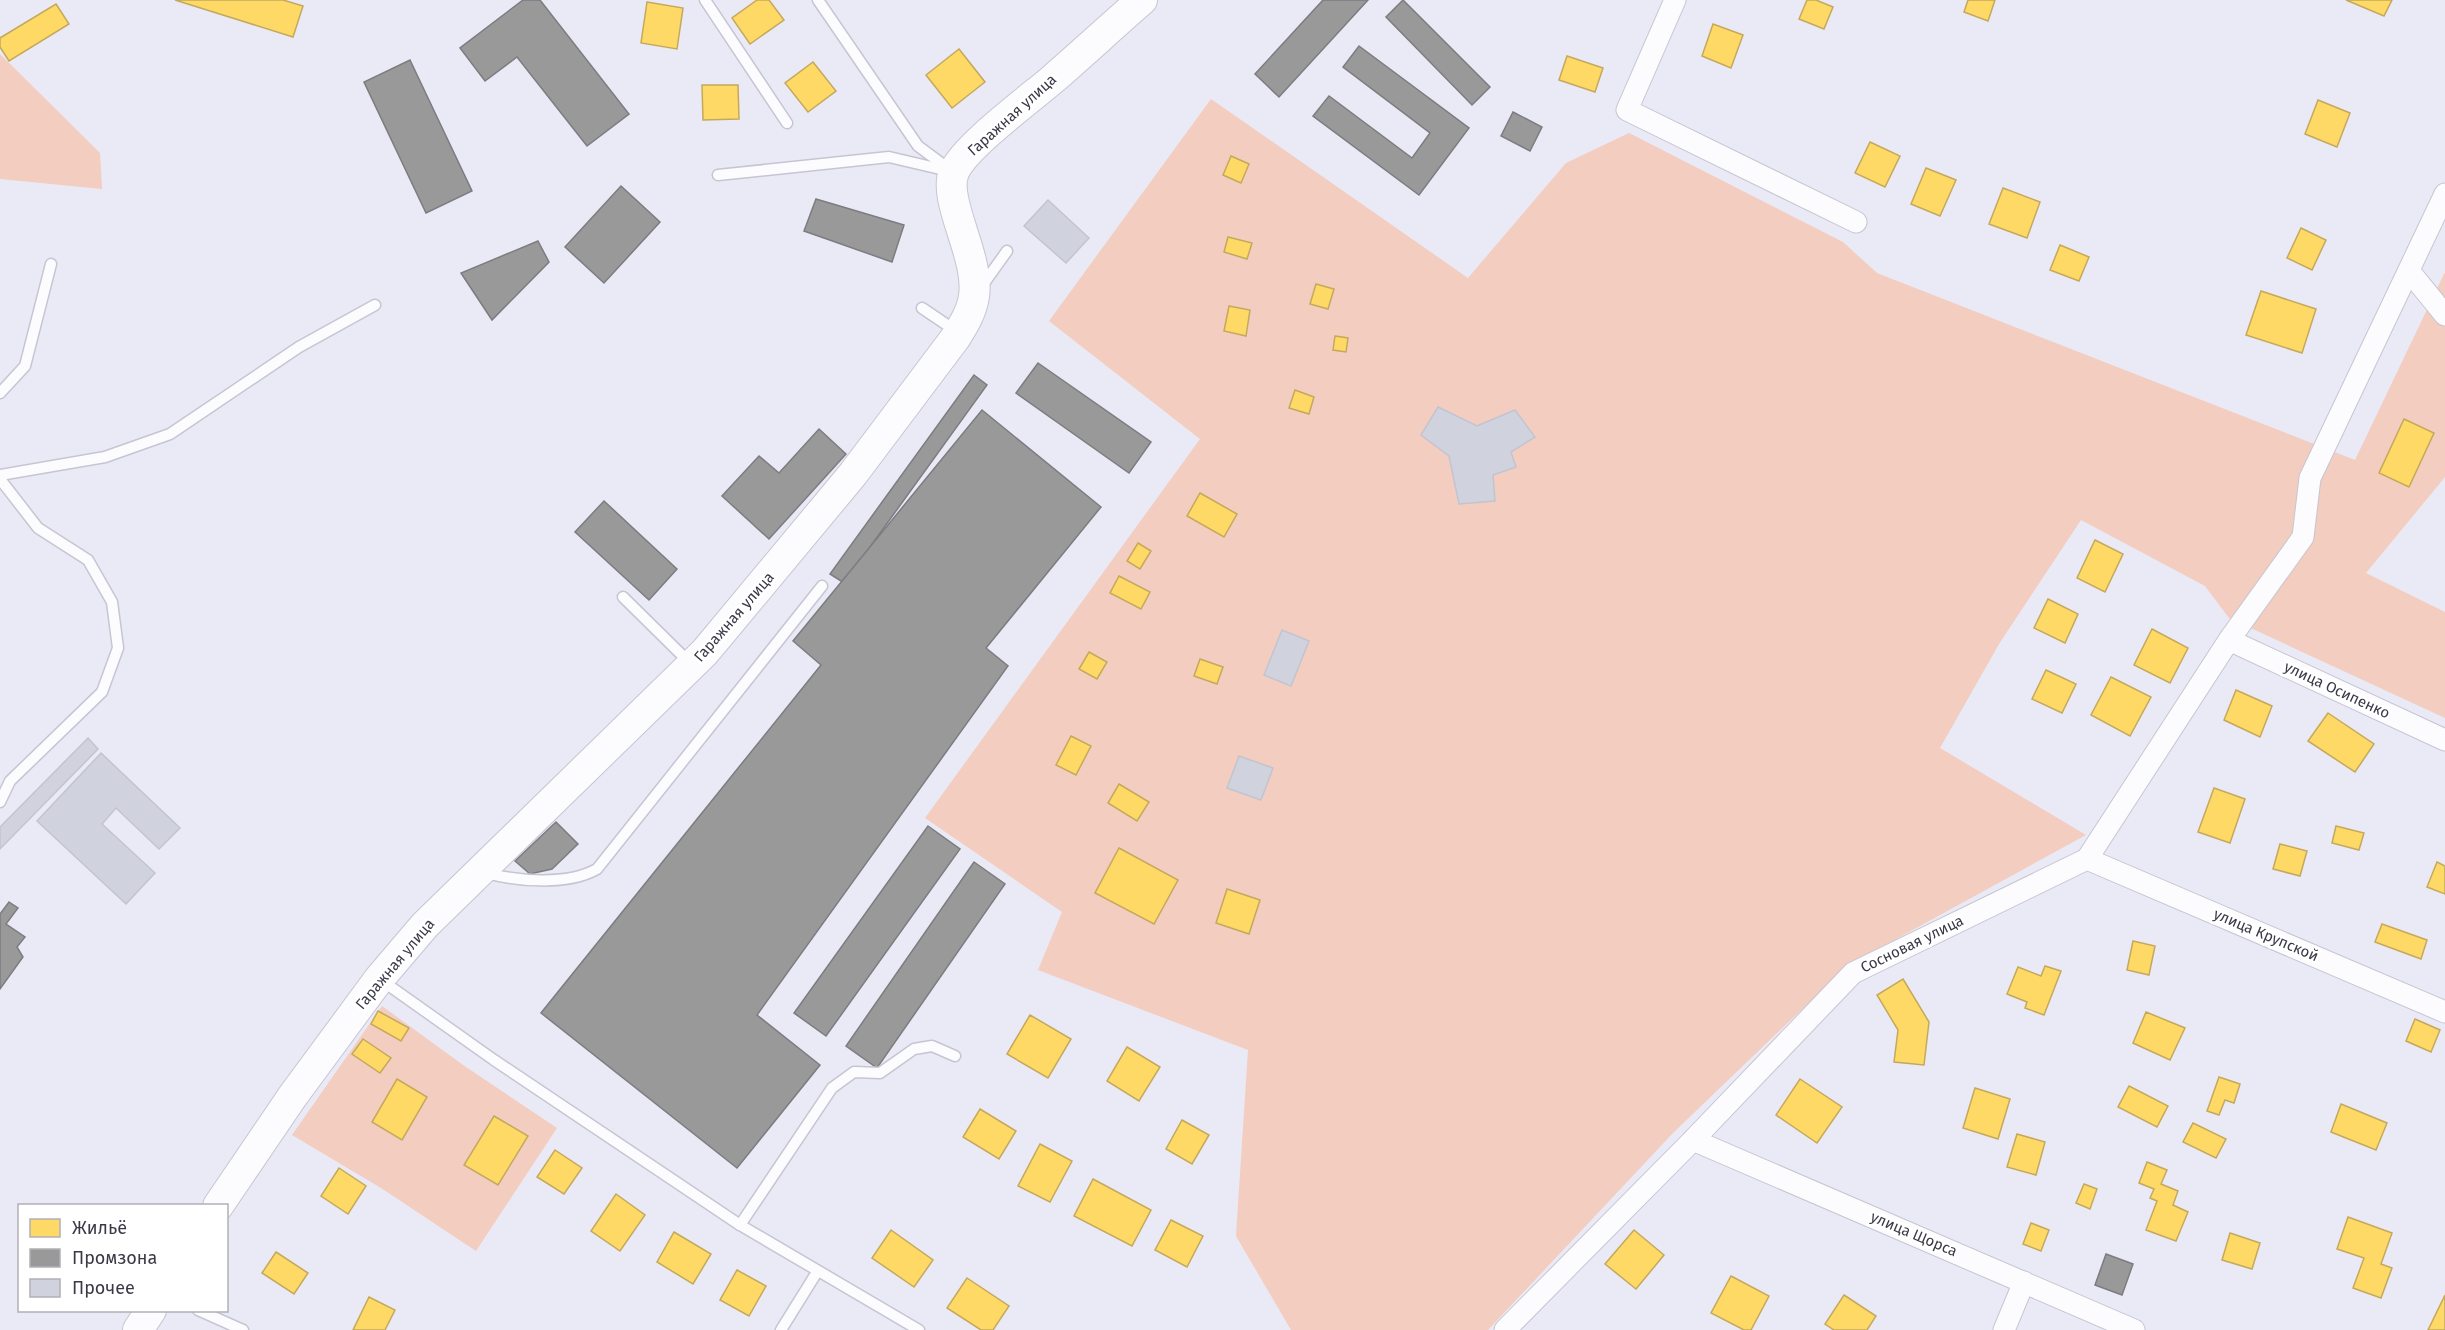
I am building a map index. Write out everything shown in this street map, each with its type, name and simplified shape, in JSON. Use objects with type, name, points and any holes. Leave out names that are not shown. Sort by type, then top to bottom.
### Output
[{"type":"street","name":"Гаражная улица","points":[[219,1204],[292,1097],[380,979],[425,925],[692,665],[736,605],[854,474],[964,332],[974,296],[974,271],[967,241],[951,195],[968,153],[1142,0]]},
{"type":"street","points":[[1675,0],[1627,110],[1856,222]]},
{"type":"street","points":[[2087,859],[2229,640],[2303,537],[2310,478],[2445,194]]},
{"type":"street","points":[[2409,271],[2445,315]]},
{"type":"street","name":"улица Осипенко","points":[[2229,640],[2445,740]]},
{"type":"street","name":"улица Крупской","points":[[2087,859],[2445,1012]]},
{"type":"street","name":"Сосновая улица","points":[[1505,1330],[1694,1140],[1853,973],[2087,859]]},
{"type":"street","name":"улица Щорса","points":[[1694,1140],[2134,1330]]},
{"type":"street","points":[[2004,1330],[2024,1282]]},
{"type":"street","points":[[138,1330],[150,1312]]},
{"type":"lane","points":[[705,0],[787,123]]},
{"type":"lane","points":[[818,0],[951,195]]},
{"type":"lane","points":[[718,175],[889,157],[951,195]]},
{"type":"lane","points":[[974,296],[1007,251]]},
{"type":"lane","points":[[0,393],[25,366],[51,264]]},
{"type":"lane","points":[[0,802],[10,781],[102,693],[118,648],[112,602],[88,560],[38,528],[0,477],[105,457],[170,434],[299,347],[375,305]]},
{"type":"lane","points":[[922,308],[964,332]]},
{"type":"lane","points":[[479,872],[530,881],[585,876],[597,869],[822,586]]},
{"type":"lane","points":[[623,597],[692,665]]},
{"type":"lane","points":[[380,979],[494,1060],[740,1225],[919,1330]]},
{"type":"lane","points":[[740,1225],[832,1088],[854,1072],[880,1074],[914,1049],[932,1046],[955,1056]]},
{"type":"lane","points":[[781,1330],[817,1272]]},
{"type":"lane","points":[[200,1312],[243,1330]]},
{"type":"shaded area","points":[[0,54],[100,153],[102,189],[0,179]]},
{"type":"shaded area","points":[[1211,99],[1468,278],[1566,163],[1629,133],[1843,242],[1877,273],[2355,460],[2445,272],[2445,477],[2366,573],[2445,612],[2445,718],[2229,618],[2205,586],[2081,520],[1999,644],[1940,748],[2086,835],[1847,966],[1673,1133],[1488,1330],[1291,1330],[1236,1236],[1248,1050],[1038,970],[1062,912],[925,818],[1200,439],[1049,321]]},
{"type":"shaded area","points":[[382,1006],[463,1065],[557,1128],[476,1251],[381,1188],[292,1135]]},
{"type":"building: Жильё","points":[[175,0],[283,0],[303,6],[293,37]]},
{"type":"building: Жильё","points":[[757,0],[769,0],[784,20],[750,44],[732,18]]},
{"type":"building: Жильё","points":[[1807,0],[1816,0],[1833,7],[1824,29],[1799,19]]},
{"type":"building: Жильё","points":[[1968,0],[1995,0],[1988,21],[1964,12]]},
{"type":"building: Жильё","points":[[2346,0],[2392,0],[2384,16]]},
{"type":"building: Жильё","points":[[647,2],[683,8],[677,49],[641,43]]},
{"type":"building: Жильё","points":[[56,4],[69,24],[9,61],[0,47],[0,38]]},
{"type":"building: Жильё","points":[[1713,24],[1743,35],[1731,68],[1702,56]]},
{"type":"building: Жильё","points":[[959,49],[985,82],[952,108],[926,75]]},
{"type":"building: Жильё","points":[[1567,56],[1603,68],[1595,92],[1559,80]]},
{"type":"building: Жильё","points":[[813,62],[836,91],[808,112],[785,83]]},
{"type":"building: Жильё","points":[[702,85],[738,85],[739,119],[703,120]]},
{"type":"building: Жильё","points":[[2318,100],[2350,113],[2337,147],[2305,134]]},
{"type":"building: Жильё","points":[[1870,142],[1900,156],[1885,187],[1855,173]]},
{"type":"building: Жильё","points":[[1231,156],[1249,164],[1241,183],[1223,175]]},
{"type":"building: Жильё","points":[[1926,168],[1956,180],[1940,216],[1911,204]]},
{"type":"building: Жильё","points":[[2003,188],[2040,202],[2027,238],[1989,224]]},
{"type":"building: Жильё","points":[[2301,228],[2326,240],[2312,270],[2287,258]]},
{"type":"building: Жильё","points":[[1228,237],[1252,243],[1247,259],[1224,252]]},
{"type":"building: Жильё","points":[[2060,245],[2089,257],[2079,281],[2050,270]]},
{"type":"building: Жильё","points":[[1316,284],[1334,289],[1328,309],[1310,304]]},
{"type":"building: Жильё","points":[[2261,291],[2316,309],[2302,353],[2246,335]]},
{"type":"building: Жильё","points":[[1229,306],[1250,310],[1246,336],[1224,331]]},
{"type":"building: Жильё","points":[[1335,336],[1348,338],[1346,352],[1333,350]]},
{"type":"building: Жильё","points":[[1295,390],[1314,397],[1309,414],[1289,408]]},
{"type":"building: Жильё","points":[[2404,419],[2434,433],[2409,487],[2379,473]]},
{"type":"building: Жильё","points":[[1200,493],[1237,514],[1224,537],[1187,516]]},
{"type":"building: Жильё","points":[[2095,540],[2123,554],[2105,592],[2077,578]]},
{"type":"building: Жильё","points":[[1138,543],[1151,551],[1140,569],[1127,561]]},
{"type":"building: Жильё","points":[[1119,576],[1150,592],[1141,609],[1110,593]]},
{"type":"building: Жильё","points":[[2048,599],[2078,614],[2065,643],[2034,628]]},
{"type":"building: Жильё","points":[[2152,629],[2188,648],[2170,683],[2134,665]]},
{"type":"building: Жильё","points":[[1089,652],[1107,662],[1097,679],[1079,669]]},
{"type":"building: Жильё","points":[[1200,659],[1223,667],[1217,684],[1194,676]]},
{"type":"building: Жильё","points":[[2046,670],[2076,684],[2062,713],[2032,699]]},
{"type":"building: Жильё","points":[[2111,677],[2151,697],[2130,736],[2091,715]]},
{"type":"building: Жильё","points":[[2236,690],[2272,706],[2260,737],[2224,720]]},
{"type":"building: Жильё","points":[[2328,713],[2374,744],[2355,772],[2308,741]]},
{"type":"building: Жильё","points":[[1071,736],[1091,746],[1076,775],[1056,765]]},
{"type":"building: Жильё","points":[[1119,784],[1149,802],[1137,821],[1108,803]]},
{"type":"building: Жильё","points":[[2214,788],[2245,799],[2230,843],[2198,832]]},
{"type":"building: Жильё","points":[[2336,826],[2364,833],[2359,850],[2332,843]]},
{"type":"building: Жильё","points":[[2280,844],[2307,851],[2300,876],[2273,869]]},
{"type":"building: Жильё","points":[[1119,848],[1178,880],[1154,924],[1095,893]]},
{"type":"building: Жильё","points":[[2437,862],[2445,866],[2445,894],[2427,887]]},
{"type":"building: Жильё","points":[[1227,889],[1260,900],[1249,934],[1216,923]]},
{"type":"building: Жильё","points":[[2382,924],[2427,940],[2421,959],[2375,942]]},
{"type":"building: Жильё","points":[[2133,941],[2155,946],[2149,975],[2127,970]]},
{"type":"building: Жильё","points":[[2045,966],[2061,971],[2044,1015],[2025,1008],[2027,1002],[2007,994],[2018,967],[2041,976]]},
{"type":"building: Жильё","points":[[1903,979],[1929,1022],[1924,1065],[1894,1062],[1898,1030],[1877,995]]},
{"type":"building: Жильё","points":[[378,1011],[409,1028],[401,1041],[371,1024]]},
{"type":"building: Жильё","points":[[2146,1012],[2185,1028],[2170,1060],[2133,1043]]},
{"type":"building: Жильё","points":[[1030,1015],[1071,1039],[1048,1078],[1007,1054]]},
{"type":"building: Жильё","points":[[2415,1019],[2440,1030],[2431,1052],[2406,1041]]},
{"type":"building: Жильё","points":[[363,1039],[391,1058],[380,1073],[352,1054]]},
{"type":"building: Жильё","points":[[1127,1047],[1160,1067],[1139,1101],[1107,1081]]},
{"type":"building: Жильё","points":[[2219,1077],[2240,1084],[2234,1103],[2225,1100],[2219,1115],[2207,1111]]},
{"type":"building: Жильё","points":[[397,1079],[427,1097],[402,1140],[372,1122]]},
{"type":"building: Жильё","points":[[1800,1079],[1842,1107],[1817,1143],[1776,1115]]},
{"type":"building: Жильё","points":[[2129,1086],[2168,1106],[2157,1127],[2118,1107]]},
{"type":"building: Жильё","points":[[1975,1088],[2010,1099],[1998,1139],[1963,1128]]},
{"type":"building: Жильё","points":[[2341,1104],[2387,1123],[2376,1150],[2331,1132]]},
{"type":"building: Жильё","points":[[980,1109],[1016,1131],[999,1159],[963,1137]]},
{"type":"building: Жильё","points":[[494,1116],[528,1136],[498,1185],[464,1165]]},
{"type":"building: Жильё","points":[[1182,1120],[1209,1135],[1192,1164],[1166,1149]]},
{"type":"building: Жильё","points":[[2193,1123],[2226,1139],[2216,1158],[2183,1142]]},
{"type":"building: Жильё","points":[[2017,1134],[2045,1142],[2036,1175],[2007,1167]]},
{"type":"building: Жильё","points":[[1040,1144],[1072,1161],[1050,1202],[1018,1186]]},
{"type":"building: Жильё","points":[[555,1150],[582,1168],[564,1194],[537,1177]]},
{"type":"building: Жильё","points":[[2147,1162],[2167,1170],[2161,1184],[2178,1191],[2173,1205],[2188,1212],[2176,1241],[2146,1230],[2157,1201],[2150,1198],[2154,1189],[2139,1183]]},
{"type":"building: Жильё","points":[[339,1168],[366,1186],[348,1214],[321,1196]]},
{"type":"building: Жильё","points":[[1093,1179],[1151,1210],[1132,1246],[1074,1216]]},
{"type":"building: Жильё","points":[[2084,1184],[2097,1189],[2090,1209],[2076,1203]]},
{"type":"building: Жильё","points":[[616,1194],[645,1215],[620,1251],[591,1231]]},
{"type":"building: Жильё","points":[[2348,1217],[2392,1233],[2381,1264],[2392,1268],[2381,1298],[2353,1288],[2364,1258],[2337,1249]]},
{"type":"building: Жильё","points":[[1171,1220],[1203,1236],[1187,1267],[1155,1250]]},
{"type":"building: Жильё","points":[[2031,1223],[2049,1230],[2041,1251],[2023,1244]]},
{"type":"building: Жильё","points":[[891,1230],[933,1260],[914,1287],[872,1258]]},
{"type":"building: Жильё","points":[[1634,1230],[1664,1255],[1636,1289],[1605,1264]]},
{"type":"building: Жильё","points":[[674,1232],[711,1254],[693,1284],[657,1262]]},
{"type":"building: Жильё","points":[[2230,1233],[2260,1243],[2252,1269],[2222,1260]]},
{"type":"building: Жильё","points":[[276,1252],[308,1273],[294,1294],[262,1273]]},
{"type":"building: Жильё","points":[[737,1270],[766,1286],[749,1316],[720,1300]]},
{"type":"building: Жильё","points":[[1731,1276],[1769,1296],[1751,1330],[1744,1330],[1711,1313]]},
{"type":"building: Жильё","points":[[967,1278],[1009,1306],[993,1330],[981,1330],[947,1308]]},
{"type":"building: Жильё","points":[[1844,1295],[1876,1316],[1867,1330],[1834,1330],[1825,1324]]},
{"type":"building: Жильё","points":[[2445,1295],[2445,1330],[2428,1330]]},
{"type":"building: Жильё","points":[[369,1297],[395,1310],[385,1330],[353,1330]]},
{"type":"building: Промзона","points":[[523,0],[540,0],[629,114],[587,146],[517,57],[485,81],[460,48]]},
{"type":"building: Промзона","points":[[1323,0],[1368,0],[1279,97],[1255,74]]},
{"type":"building: Промзона","points":[[1403,0],[1490,87],[1472,105],[1386,17]]},
{"type":"building: Промзона","points":[[1359,46],[1469,128],[1419,195],[1313,116],[1329,96],[1412,158],[1430,133],[1343,67]]},
{"type":"building: Промзона","points":[[410,60],[472,191],[426,213],[364,82]]},
{"type":"building: Промзона","points":[[1513,112],[1542,127],[1530,151],[1501,136]]},
{"type":"building: Промзона","points":[[621,186],[660,222],[604,283],[565,247]]},
{"type":"building: Промзона","points":[[816,199],[904,225],[892,262],[804,231]]},
{"type":"building: Промзона","points":[[538,241],[549,262],[492,320],[461,273]]},
{"type":"building: Промзона","points":[[1038,363],[1151,442],[1129,473],[1016,393]]},
{"type":"building: Промзона","points":[[974,375],[987,385],[844,583],[830,574]]},
{"type":"building: Промзона","points":[[982,410],[1101,507],[986,648],[1008,666],[757,1015],[820,1065],[737,1168],[541,1013],[821,665],[793,641]]},
{"type":"building: Промзона","points":[[819,429],[846,454],[769,539],[722,496],[759,456],[779,473]]},
{"type":"building: Промзона","points":[[604,501],[677,569],[649,600],[575,532]]},
{"type":"building: Промзона","points":[[556,822],[578,844],[552,869],[530,874],[515,861]]},
{"type":"building: Промзона","points":[[928,826],[960,849],[826,1036],[794,1013]]},
{"type":"building: Промзона","points":[[974,862],[1005,884],[877,1068],[846,1046]]},
{"type":"building: Промзона","points":[[9,902],[18,908],[6,924],[25,937],[17,947],[23,957],[0,989],[0,914]]},
{"type":"building: Промзона","points":[[2106,1254],[2133,1264],[2122,1295],[2095,1285]]},
{"type":"building: Прочее","points":[[1048,200],[1089,238],[1066,263],[1024,226]]},
{"type":"building: Прочее","points":[[1438,407],[1477,426],[1515,410],[1535,437],[1511,452],[1516,467],[1493,475],[1495,501],[1459,504],[1449,456],[1421,435]]},
{"type":"building: Прочее","points":[[1282,630],[1309,641],[1291,686],[1264,675]]},
{"type":"building: Прочее","points":[[88,738],[98,749],[0,849],[0,827]]},
{"type":"building: Прочее","points":[[101,753],[180,828],[159,849],[116,808],[102,824],[155,873],[126,904],[37,821]]},
{"type":"building: Прочее","points":[[1239,756],[1273,768],[1261,800],[1227,788]]}]
